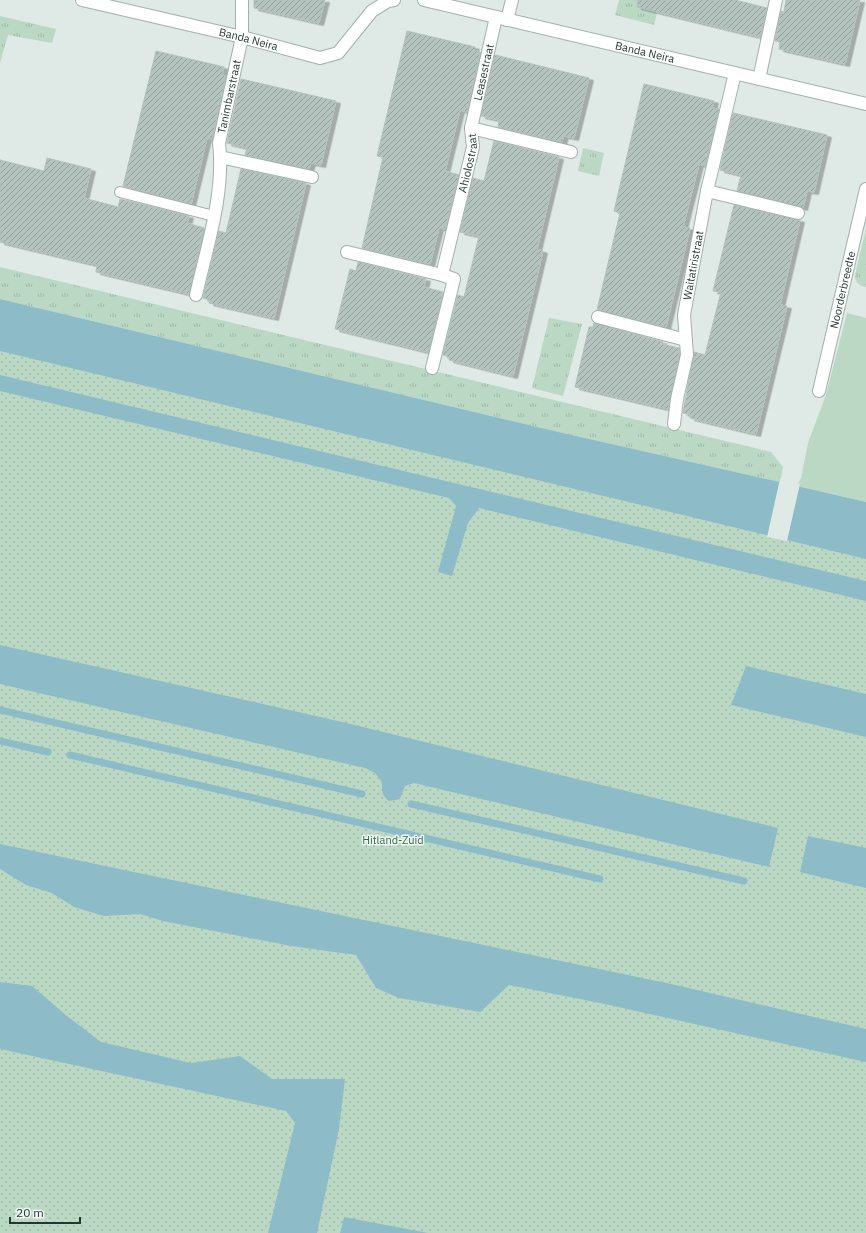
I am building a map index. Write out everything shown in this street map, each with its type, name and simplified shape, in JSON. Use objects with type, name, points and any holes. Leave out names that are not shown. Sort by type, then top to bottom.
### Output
[{"type":"street","name":"Banda Neira","points":[[82,0],[242,37],[320,58],[338,53],[372,11],[388,1],[394,0]]},
{"type":"street","name":"Tanimbarstraat","points":[[196,295],[214,216],[219,185],[220,157],[218,143],[242,37],[242,0]]},
{"type":"street","name":"Banda Neira","points":[[424,0],[866,104]]},
{"type":"street","name":"Leasestraat","points":[[471,128],[502,19],[512,0]]},
{"type":"street","points":[[759,79],[776,0]]},
{"type":"street","name":"Waitatiristraat","points":[[674,424],[677,399],[687,355],[684,315],[707,192],[735,73]]},
{"type":"street","name":"Ahiolostraat","points":[[442,275],[473,147],[471,128],[571,152]]},
{"type":"street","points":[[220,157],[312,178]]},
{"type":"street","name":"Noorderbreedte","points":[[819,391],[866,189]]},
{"type":"street","points":[[707,192],[798,213]]},
{"type":"street","points":[[347,252],[454,279],[432,368]]},
{"type":"street","points":[[598,317],[686,340]]},
{"type":"lane","points":[[120,192],[214,216]]},
{"type":"green space","points":[[619,0],[660,0],[654,25],[615,15]]},
{"type":"green space","points":[[0,16],[56,29],[52,43],[8,35],[0,63]]},
{"type":"green space","points":[[583,148],[604,153],[599,176],[578,171]]},
{"type":"green space","points":[[866,229],[866,287],[861,286],[858,283],[855,275]]},
{"type":"green space","points":[[0,267],[771,452],[783,467],[780,482],[563,433],[0,299]]},
{"type":"green space","points":[[847,313],[866,318],[866,502],[797,486],[801,478],[808,443],[826,395]]},
{"type":"green space","points":[[549,318],[582,324],[563,396],[532,388]]},
{"type":"green space","name":"Hitland-Zuid","points":[[0,338],[866,551],[866,1233],[0,1233]]},
{"type":"water","points":[[0,299],[563,433],[866,502],[866,559],[0,351]]},
{"type":"water","points":[[0,375],[866,581],[866,601],[479,508],[468,523],[452,576],[438,572],[456,506],[449,498],[0,391]]},
{"type":"water","points":[[0,645],[338,721],[778,828],[769,867],[414,783],[405,786],[400,799],[389,801],[383,795],[382,782],[375,773],[365,768],[0,684]]},
{"type":"water","points":[[746,666],[866,694],[866,737],[731,705]]},
{"type":"water","points":[[808,836],[866,848],[866,888],[800,872]]},
{"type":"water","points":[[0,844],[671,984],[866,1029],[866,1062],[600,1003],[509,985],[480,1012],[399,998],[376,988],[356,955],[291,946],[163,921],[140,914],[104,916],[74,907],[52,893],[26,885],[0,869]]},
{"type":"water","points":[[0,982],[32,986],[67,1016],[101,1042],[191,1063],[240,1056],[272,1079],[345,1079],[339,1129],[317,1233],[268,1233],[295,1123],[286,1111],[0,1049]]},
{"type":"water","points":[[344,1217],[428,1233],[340,1233]]},
{"type":"pier","points":[[780,479],[800,484],[787,541],[767,537]]},
{"type":"building","points":[[254,0],[325,0],[319,23],[254,8]]},
{"type":"building","points":[[638,0],[735,0],[767,8],[760,37],[637,7]]},
{"type":"building","points":[[786,0],[860,0],[845,64],[779,49],[780,42],[775,41],[781,11],[784,12]]},
{"type":"building","points":[[407,31],[475,47],[474,50],[480,52],[467,112],[460,110],[445,171],[459,175],[445,229],[439,228],[430,264],[362,248],[383,157],[377,156]]},
{"type":"building","points":[[156,51],[224,67],[222,75],[226,76],[212,139],[207,138],[191,204],[123,186]]},
{"type":"building","points":[[495,55],[589,78],[574,138],[564,136],[562,142],[498,127],[499,120],[481,116]]},
{"type":"building","points":[[241,79],[336,101],[321,165],[311,163],[309,169],[245,155],[247,148],[227,143]]},
{"type":"building","points":[[644,84],[714,101],[712,108],[719,109],[705,166],[699,164],[683,227],[690,228],[666,327],[597,310],[620,213],[614,211]]},
{"type":"building","points":[[733,113],[827,135],[814,192],[807,191],[803,208],[737,191],[741,175],[720,170]]},
{"type":"building","points":[[494,141],[559,157],[537,249],[543,251],[513,376],[449,360],[450,357],[443,355],[458,295],[464,297],[479,236],[460,232],[473,178],[484,181]]},
{"type":"building","points":[[47,158],[91,169],[84,198],[118,207],[120,199],[189,216],[187,223],[204,228],[189,294],[96,272],[97,265],[0,242],[0,160],[44,171]]},
{"type":"building","points":[[241,169],[306,183],[274,318],[209,303],[210,300],[203,298],[219,231],[226,233]]},
{"type":"building","points":[[734,205],[800,220],[780,305],[787,306],[756,434],[690,418],[691,415],[683,413],[694,352],[705,355],[721,292],[713,291]]},
{"type":"building","points":[[358,262],[426,279],[424,287],[443,292],[428,352],[335,329],[350,269],[356,271]]},
{"type":"building","points":[[594,323],[663,342],[662,344],[679,348],[668,409],[575,387],[589,327],[593,327]]},
{"type":"waterway","points":[[0,710],[362,794]]},
{"type":"waterway","points":[[0,741],[48,752]]},
{"type":"waterway","points":[[70,755],[600,879]]},
{"type":"waterway","points":[[411,804],[744,881]]}]
